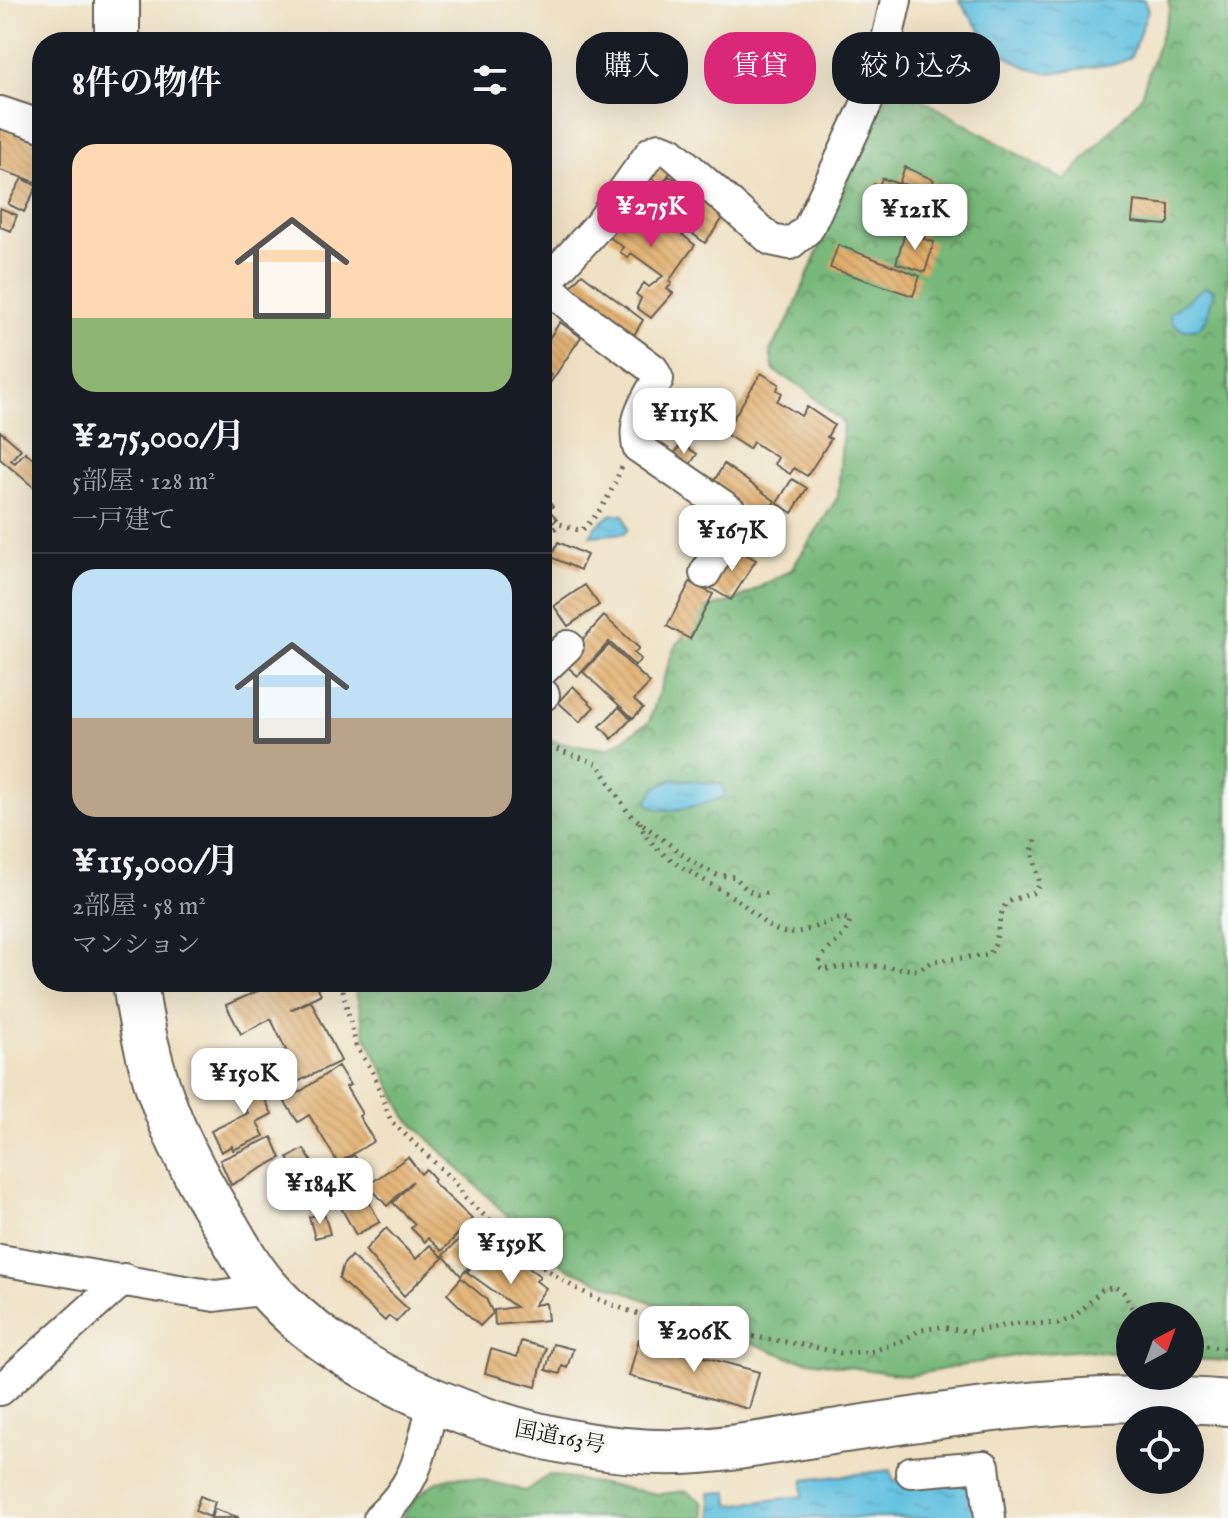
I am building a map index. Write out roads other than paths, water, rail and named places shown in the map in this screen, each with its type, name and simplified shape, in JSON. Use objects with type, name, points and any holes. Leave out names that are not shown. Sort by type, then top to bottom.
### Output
[{"type":"highway","points":[[117,0],[117,32]]},
{"type":"highway","name":"国道163号","points":[[137,992],[152,1073],[179,1146],[268,1289],[325,1339],[399,1385],[518,1432],[605,1449],[696,1452],[959,1412],[1081,1399],[1173,1398],[1228,1403]]},
{"type":"street","points":[[552,276],[599,225],[651,152],[659,148],[671,152],[771,240],[790,244],[808,229],[878,79],[896,0]]},
{"type":"street","points":[[0,112],[32,123]]},
{"type":"street","points":[[552,292],[653,369],[658,379],[639,411],[635,432],[638,447],[731,511],[736,521],[705,573]]},
{"type":"street","points":[[552,672],[568,646]]},
{"type":"street","points":[[0,1260],[215,1296],[268,1289]]},
{"type":"street","points":[[0,1390],[124,1279]]},
{"type":"street","points":[[379,1518],[402,1497],[412,1480],[434,1400]]},
{"type":"street","points":[[911,1472],[984,1466],[990,1518]]},
{"type":"water","points":[[959,0],[1144,0],[1148,10],[1131,57],[1119,63],[1050,73],[1021,65],[1008,57],[1000,50],[1000,32],[983,32]]},
{"type":"water","points":[[1205,287],[1214,290],[1207,318],[1199,328],[1183,330],[1172,323],[1169,314]]},
{"type":"water","points":[[612,514],[624,515],[628,529],[625,533],[590,536],[595,527]]},
{"type":"water","points":[[674,779],[722,784],[725,794],[722,798],[682,809],[661,810],[647,802],[655,788]]},
{"type":"water","points":[[891,1470],[893,1481],[970,1472],[983,1518],[713,1518],[710,1493],[729,1492],[730,1505],[803,1496],[804,1480]]}]
